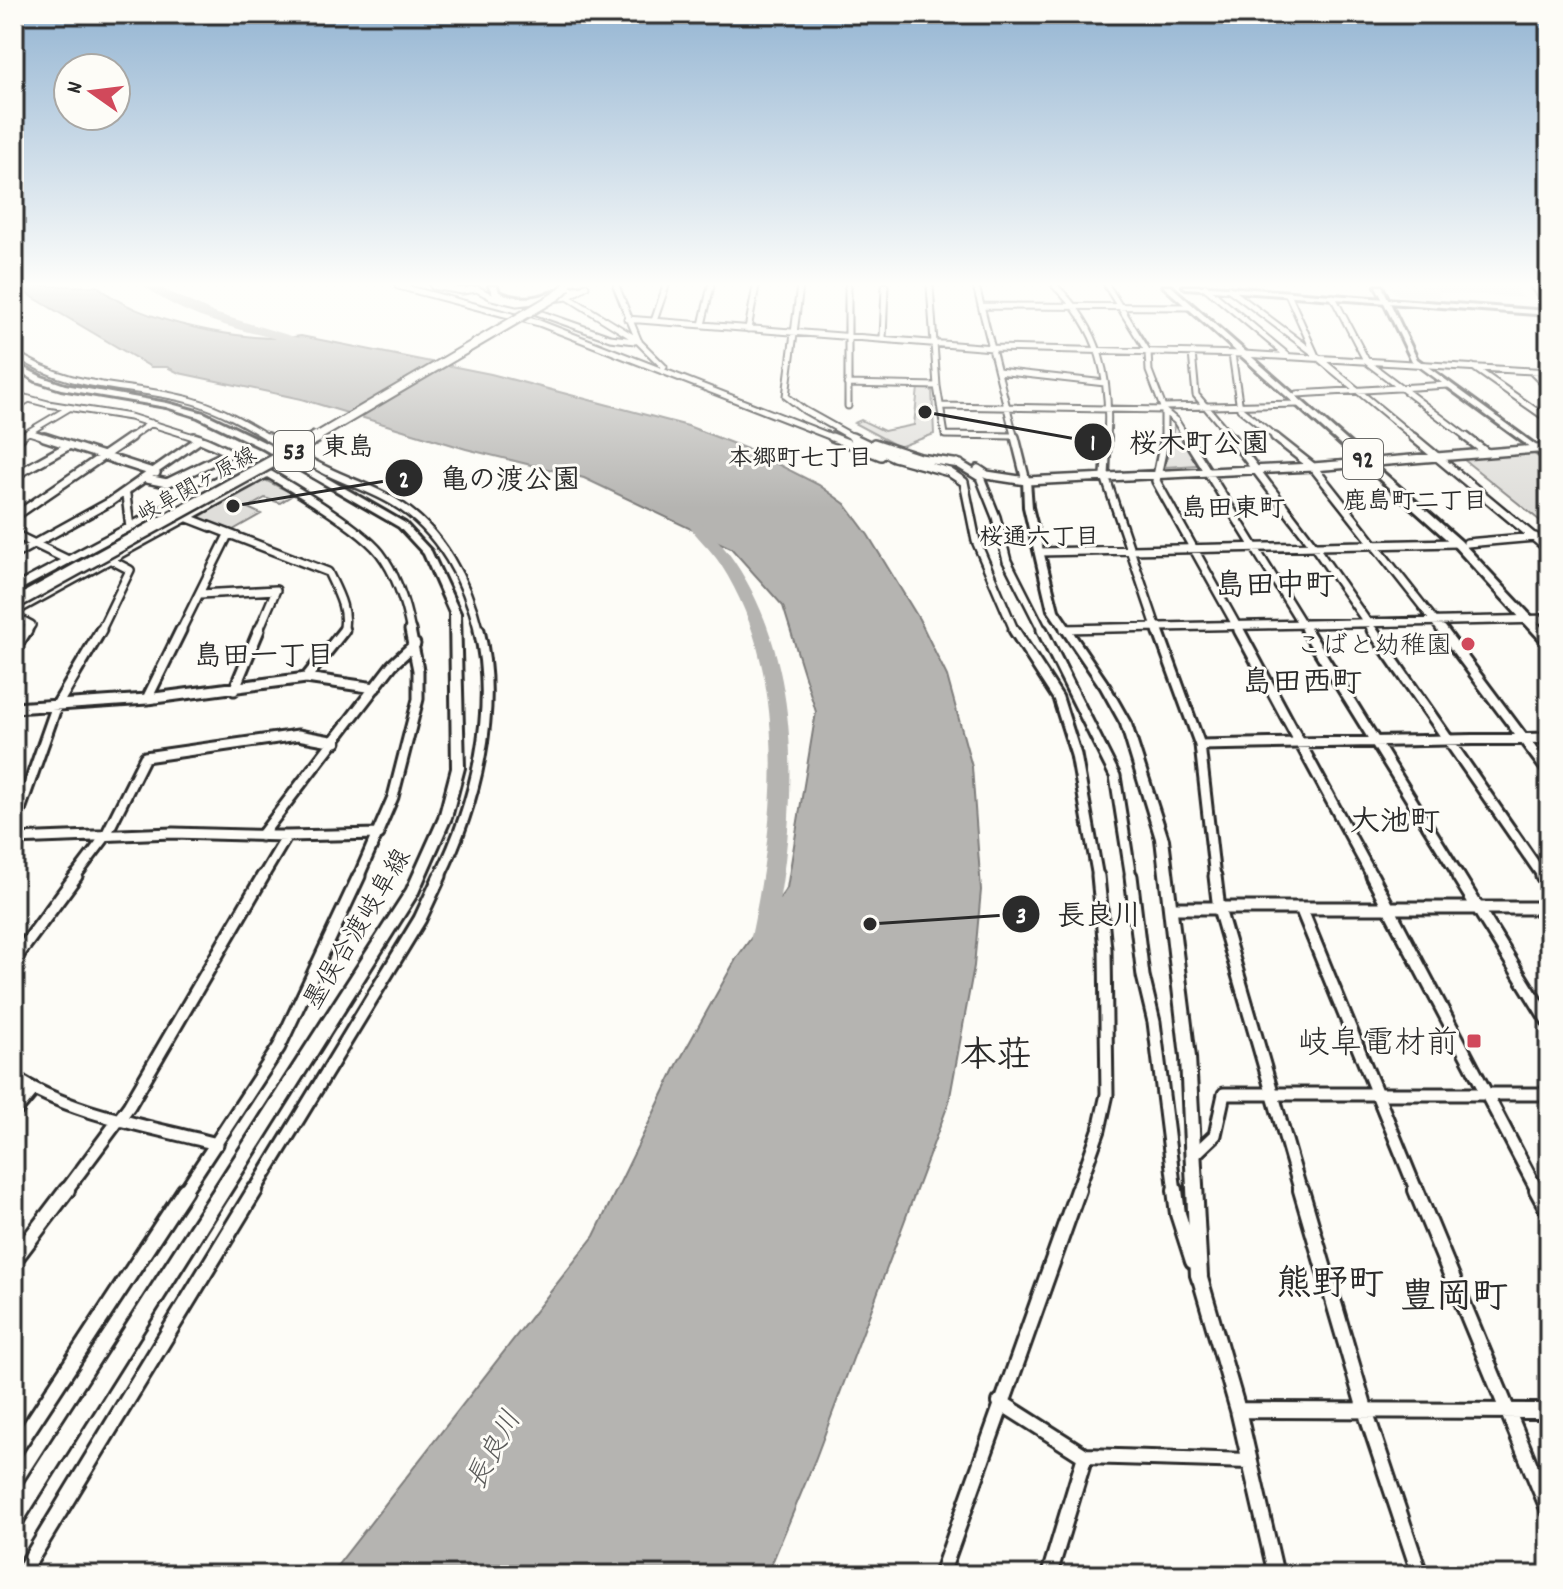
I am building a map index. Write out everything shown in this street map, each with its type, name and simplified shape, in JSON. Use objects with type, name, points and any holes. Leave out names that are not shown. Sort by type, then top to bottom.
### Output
[{"type":"main road","name":"岐阜関ヶ原線","points":[[14,597],[252,469],[438,360]]},
{"type":"main road","name":"岐阜関ヶ原線","points":[[14,604],[259,471],[447,360]]},
{"type":"main road","name":"92","points":[[1250,360],[1462,543],[1549,630]]},
{"type":"main road","name":"墨俣合渡岐阜線","points":[[14,365],[39,379],[64,387],[167,405],[201,415],[265,446],[402,525],[428,553],[455,613],[458,768],[445,818],[412,891],[14,1518]]},
{"type":"main road","name":"92","points":[[1540,619],[1549,642]]},
{"type":"street","points":[[21,1575],[420,919],[451,857],[468,811],[483,749],[486,707],[482,648],[465,584],[433,534],[405,509],[382,493],[323,470],[211,407],[69,379],[26,360]]},
{"type":"street","points":[[634,360],[893,461],[919,469],[975,467],[987,475],[1026,481],[1313,467],[1549,448]]},
{"type":"street","points":[[653,360],[675,376]]},
{"type":"street","points":[[791,360],[786,396],[801,410],[895,457],[956,468],[967,486],[976,541],[993,585],[1019,640],[1058,698],[1076,755],[1097,863],[1105,949],[1107,1094],[1099,1130],[941,1575]]},
{"type":"street","points":[[848,360],[848,406]]},
{"type":"street","points":[[935,360],[945,435],[1013,436]]},
{"type":"street","points":[[996,360],[1026,481],[1028,507],[1051,601],[1064,629],[1106,687],[1126,724],[1162,839],[1188,1057],[1199,1276]]},
{"type":"street","points":[[1101,360],[1109,411],[1105,476],[1128,550],[1200,745],[1219,909],[1366,1413],[1420,1575]]},
{"type":"street","points":[[1148,360],[1149,371],[1164,410],[1165,436],[1156,481],[1301,743],[1549,1212]]},
{"type":"street","points":[[1194,360],[1196,395],[1257,468],[1314,546],[1549,886]]},
{"type":"street","points":[[1242,360],[1240,409],[1313,467],[1549,773]]},
{"type":"street","points":[[1321,360],[1549,550]]},
{"type":"street","points":[[1351,360],[1549,372]]},
{"type":"street","points":[[1416,360],[1549,459]]},
{"type":"street","points":[[1367,362],[1487,453]]},
{"type":"street","points":[[1473,367],[1549,420]]},
{"type":"street","points":[[998,371],[1105,383]]},
{"type":"street","points":[[1531,371],[1549,389]]},
{"type":"street","points":[[847,384],[937,386]]},
{"type":"street","points":[[940,406],[1164,410],[1241,406],[1357,391],[1448,385]]},
{"type":"street","points":[[14,395],[151,423],[200,439],[338,517],[379,552],[401,595],[415,644],[418,699],[403,768],[379,834],[279,1047],[14,1449]]},
{"type":"street","points":[[14,408],[29,399]]},
{"type":"street","points":[[14,441],[69,408]]},
{"type":"street","points":[[1164,410],[1176,421],[1549,1023]]},
{"type":"street","points":[[14,517],[151,423]]},
{"type":"street","points":[[29,432],[156,473]]},
{"type":"street","points":[[14,555],[126,495],[200,439]]},
{"type":"street","points":[[867,442],[887,445],[980,477],[996,517],[1007,561],[1115,776],[1126,835],[1143,976],[1154,1022],[1178,1214],[1238,1410],[1276,1575]]},
{"type":"street","points":[[14,476],[68,446]]},
{"type":"street","points":[[147,479],[167,483],[229,453]]},
{"type":"street","points":[[14,589],[248,464]]},
{"type":"street","points":[[14,650],[31,625],[14,614],[266,474]]},
{"type":"street","points":[[126,495],[130,528]]},
{"type":"street","points":[[188,518],[328,572],[347,611],[346,629],[306,678]]},
{"type":"street","points":[[14,534],[68,560]]},
{"type":"street","points":[[147,699],[228,535]]},
{"type":"street","points":[[1039,552],[1462,543],[1535,537]]},
{"type":"street","points":[[14,827],[57,705],[111,614],[130,570],[111,560]]},
{"type":"street","points":[[200,594],[276,590],[234,690]]},
{"type":"street","points":[[1064,629],[1540,619]]},
{"type":"street","points":[[261,836],[392,665],[415,644]]},
{"type":"street","points":[[14,708],[147,699],[234,690],[306,678],[375,688]]},
{"type":"street","points":[[14,960],[105,837],[145,757],[298,735],[336,742]]},
{"type":"street","points":[[1200,745],[1549,738]]},
{"type":"street","points":[[14,839],[173,833],[261,836],[379,834]]},
{"type":"street","points":[[14,1260],[121,1116],[287,836]]},
{"type":"street","points":[[1172,908],[1549,908]]},
{"type":"street","points":[[1301,908],[1549,1511]]},
{"type":"street","points":[[14,1077],[33,1090],[86,1109],[217,1144]]},
{"type":"street","points":[[14,1113],[33,1090]]},
{"type":"street","points":[[1193,1156],[1215,1135],[1224,1094],[1549,1094]]},
{"type":"street","points":[[1000,1402],[1085,1456],[1249,1461]]},
{"type":"street","points":[[1238,1410],[1366,1413],[1549,1411]]},
{"type":"street","points":[[1049,1575],[1085,1456]]},
{"type":"shaded area","points":[[918,388],[932,388],[934,434],[899,447],[854,423],[861,420],[884,431],[914,425]]},
{"type":"shaded area","points":[[1175,422],[1199,465],[1165,467]]},
{"type":"shaded area","points":[[1530,451],[1549,465],[1549,528],[1463,459]]},
{"type":"shaded area","points":[[263,479],[294,494],[280,503],[265,498],[248,508],[261,514],[233,530],[196,519]]},
{"type":"water","name":"長良川","points":[[139,360],[422,360],[491,374],[688,426],[752,451],[819,485],[845,504],[868,535],[919,619],[947,676],[972,767],[981,890],[974,966],[949,1102],[815,1460],[767,1575],[330,1575],[594,1236],[677,1065],[736,959],[787,888],[816,712],[783,606],[731,548],[584,478],[466,449],[301,399],[179,373],[167,367],[151,367]]},
{"type":"waterway","name":"長良川","points":[[693,522],[727,562],[752,610],[769,663],[778,720],[781,779],[778,837],[761,942]]},
{"type":"place","name":"桜木町公園","points":[[925,412]]},
{"type":"place","name":"亀の渡公園","points":[[233,506]]},
{"type":"place","name":"こばと幼稚園","points":[[1468,644]]},
{"type":"place","name":"長良川","points":[[870,924]]},
{"type":"place","name":"岐阜電材前","points":[[1474,1041]]},
{"type":"district","name":"東島","points":[[348,446]]},
{"type":"district","name":"本郷町七丁目","points":[[800,457]]},
{"type":"district","name":"鹿島町二丁目","points":[[1415,500]]},
{"type":"district","name":"島田東町","points":[[1233,507]]},
{"type":"district","name":"桜通六丁目","points":[[1039,536]]},
{"type":"district","name":"島田中町","points":[[1275,584]]},
{"type":"district","name":"島田一丁目","points":[[264,654]]},
{"type":"district","name":"島田西町","points":[[1302,681]]},
{"type":"district","name":"大池町","points":[[1395,820]]},
{"type":"district","name":"本荘","points":[[996,1053]]},
{"type":"district","name":"熊野町","points":[[1330,1281]]},
{"type":"district","name":"豊岡町","points":[[1454,1294]]}]
